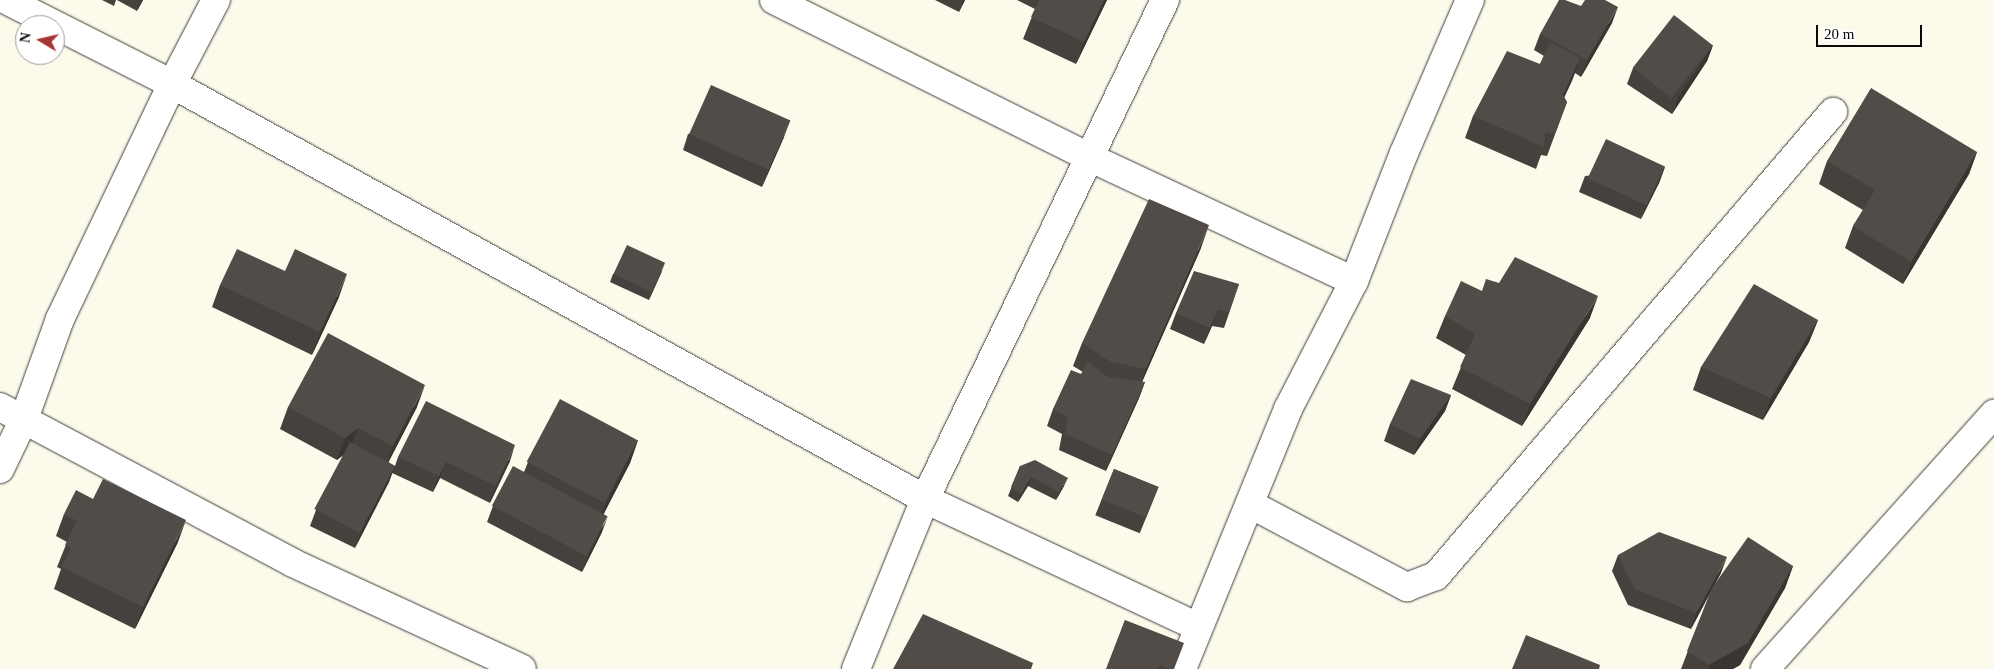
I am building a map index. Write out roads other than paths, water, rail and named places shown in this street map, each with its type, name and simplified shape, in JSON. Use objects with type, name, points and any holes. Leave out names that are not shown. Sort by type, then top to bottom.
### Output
[{"type":"street","points":[[6,0],[172,84],[925,498],[1198,627]]},
{"type":"street","points":[[0,469],[12,413],[60,319],[172,84],[216,0]]},
{"type":"street","points":[[774,0],[1091,158],[1354,281]]},
{"type":"street","points":[[856,669],[925,498],[1091,158],[1165,0]]},
{"type":"street","points":[[1182,669],[1288,409],[1354,281],[1404,153],[1470,0]]},
{"type":"street","points":[[1250,504],[1407,587],[1436,576],[1833,112]]},
{"type":"street","points":[[12,413],[293,563],[522,669]]},
{"type":"street","points":[[1765,669],[1994,414]]}]
